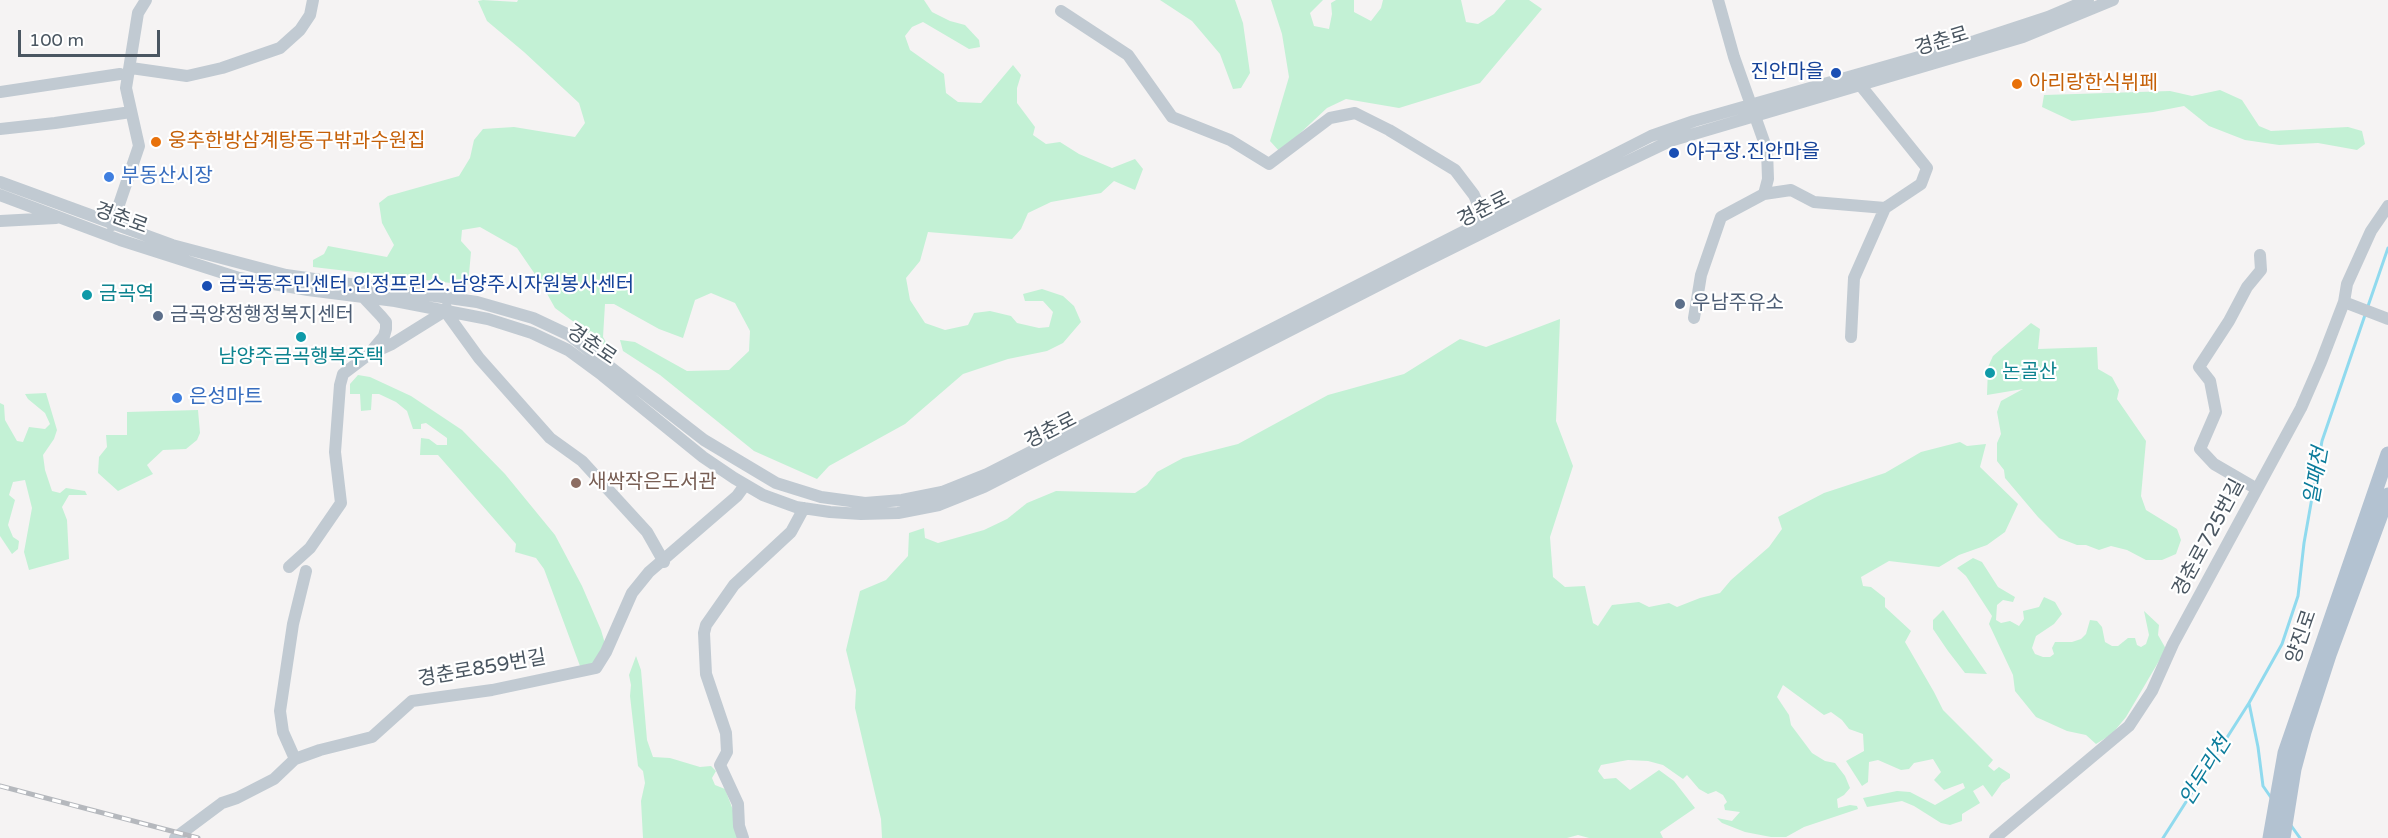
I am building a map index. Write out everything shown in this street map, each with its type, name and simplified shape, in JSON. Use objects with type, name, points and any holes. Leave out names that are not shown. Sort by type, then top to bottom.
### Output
[{"type":"main road","name":"양진로","points":[[2270,838],[2285,753],[2388,454]]},
{"type":"main road","name":"양진로","points":[[2283,838],[2299,750],[2329,655],[2388,495]]},
{"type":"street","points":[[112,225],[139,146],[126,87],[125,71],[138,13],[146,0]]},
{"type":"street","points":[[0,92],[125,71],[187,76],[222,68],[280,48],[300,30],[310,15],[313,0]]},
{"type":"street","points":[[1718,0],[1767,150],[1768,179],[1764,194]]},
{"type":"street","name":"경춘로","points":[[0,195],[120,240],[217,272],[308,290],[363,297],[488,319],[532,333],[568,350],[703,457],[763,495],[804,508],[861,514],[898,513],[939,505],[984,487],[1670,141],[1754,111],[2048,17],[2088,0]]},
{"type":"street","name":"경춘로","points":[[0,182],[112,225],[172,245],[285,275],[449,298],[533,318],[569,335],[704,440],[776,483],[821,497],[865,503],[902,500],[942,492],[987,474],[1651,136],[1694,121],[1754,111],[1861,86],[2023,37],[2113,0]]},
{"type":"street","points":[[1061,11],[1128,55],[1172,117],[1230,140],[1269,164],[1330,118],[1356,113],[1455,170],[1474,195],[1485,220]]},
{"type":"street","points":[[1851,337],[1854,278],[1885,208],[1921,184],[1927,168],[1861,86]]},
{"type":"street","points":[[0,129],[131,112]]},
{"type":"street","points":[[1694,318],[1701,274],[1721,217],[1764,194],[1791,190],[1814,202],[1885,208]]},
{"type":"street","name":"경춘로725번길","points":[[1995,838],[2129,726],[2152,691],[2173,644],[2301,408],[2346,303],[2347,284],[2367,242],[2388,206]]},
{"type":"street","points":[[0,220],[64,218]]},
{"type":"street","points":[[2257,489],[2214,464],[2200,449],[2216,412],[2210,381],[2199,367],[2229,321],[2247,287],[2261,270],[2260,255]]},
{"type":"street","points":[[289,567],[310,548],[341,503],[335,452],[337,405],[344,374],[368,355],[384,336],[386,322],[363,297]]},
{"type":"street","points":[[368,355],[392,344],[445,311],[449,298]]},
{"type":"street","points":[[2346,303],[2388,319]]},
{"type":"street","points":[[445,311],[479,358],[550,438],[582,461],[647,532],[664,562]]},
{"type":"street","name":"경춘로859번길","points":[[175,838],[222,803],[274,779],[296,759],[320,750],[372,737],[412,701],[492,690],[596,668],[606,652],[632,593],[649,572],[664,562],[737,496],[745,485]]},
{"type":"street","points":[[743,838],[739,826],[738,804],[720,765],[727,752],[726,733],[706,674],[704,633],[706,625],[734,585],[791,532],[804,508]]},
{"type":"street","points":[[296,759],[283,732],[280,711],[293,624],[306,572]]},
{"type":"green space","points":[[518,0],[924,0],[932,12],[965,25],[979,40],[980,47],[969,49],[923,22],[912,27],[905,36],[910,50],[944,74],[946,93],[958,102],[981,103],[1013,65],[1021,75],[1017,88],[1017,103],[1035,127],[1033,135],[1046,144],[1060,142],[1079,154],[1112,168],[1135,159],[1143,169],[1135,190],[1114,181],[1101,193],[1051,202],[1028,213],[1021,229],[1012,239],[928,232],[920,261],[906,278],[910,300],[925,323],[945,330],[968,325],[974,313],[990,311],[1011,316],[1017,323],[1039,328],[1049,327],[1053,312],[1043,301],[1025,301],[1023,294],[1042,289],[1063,296],[1074,306],[1081,322],[1063,343],[1047,351],[1008,359],[963,374],[905,424],[829,466],[817,479],[754,451],[660,375],[623,351],[620,340],[635,342],[687,371],[729,370],[749,351],[750,331],[735,303],[711,293],[695,300],[683,338],[659,329],[614,304],[605,304],[603,337],[610,349],[555,308],[517,248],[480,227],[462,230],[461,241],[471,252],[468,285],[313,267],[313,260],[324,254],[328,246],[387,257],[394,245],[382,223],[379,203],[388,196],[459,176],[470,158],[474,140],[483,129],[514,127],[575,137],[585,123],[579,103],[487,21],[478,1],[517,2]]},
{"type":"green space","points":[[1160,0],[1235,0],[1243,23],[1250,73],[1241,88],[1233,89],[1220,54],[1192,21]]},
{"type":"green space","points":[[1271,0],[1323,0],[1310,13],[1314,26],[1329,29],[1332,14],[1331,3],[1336,0],[1354,0],[1354,12],[1371,21],[1381,8],[1383,0],[1461,0],[1466,22],[1478,24],[1494,14],[1506,0],[1529,0],[1542,9],[1480,83],[1399,108],[1346,99],[1327,108],[1280,152],[1270,141],[1289,77],[1282,34]]},
{"type":"green space","points":[[2220,90],[2242,100],[2259,126],[2271,131],[2348,127],[2362,131],[2365,144],[2357,150],[2318,143],[2279,145],[2245,140],[2209,126],[2184,106],[2153,112],[2072,121],[2042,107],[2044,95],[2170,91],[2192,96]]},
{"type":"green space","points":[[1560,319],[1556,421],[1573,466],[1550,537],[1553,577],[1565,587],[1585,586],[1593,623],[1598,626],[1612,605],[1639,602],[1649,607],[1669,603],[1677,607],[1720,593],[1731,580],[1769,547],[1782,529],[1778,517],[1824,493],[1885,473],[1921,452],[1960,442],[1967,446],[1986,444],[1980,467],[2018,504],[2005,532],[1987,545],[1959,555],[1939,567],[1889,561],[1861,577],[1863,586],[1871,587],[1885,598],[1885,607],[1911,631],[1905,642],[1943,710],[1993,760],[1988,766],[1994,771],[1999,767],[2010,774],[2010,778],[2002,783],[1992,797],[1983,785],[1973,791],[1980,803],[1962,814],[1962,821],[1950,825],[1941,823],[1902,801],[1867,807],[1863,798],[1897,791],[1910,792],[1935,805],[1965,788],[1963,783],[1944,790],[1934,780],[1941,772],[1933,759],[1914,763],[1909,769],[1901,770],[1878,760],[1869,762],[1868,782],[1862,786],[1846,761],[1864,751],[1863,734],[1849,729],[1831,712],[1824,715],[1783,685],[1777,697],[1789,715],[1791,725],[1812,753],[1825,761],[1835,763],[1845,776],[1850,788],[1837,799],[1838,808],[1850,805],[1857,806],[1858,809],[1804,827],[1786,837],[1771,837],[1745,832],[1722,823],[1717,818],[1732,821],[1740,812],[1725,810],[1724,805],[1727,802],[1723,795],[1716,791],[1708,794],[1699,789],[1687,775],[1683,779],[1663,765],[1648,761],[1628,760],[1601,765],[1598,771],[1604,779],[1616,778],[1630,790],[1659,770],[1674,781],[1695,808],[1660,832],[1663,838],[1589,838],[1578,835],[1567,838],[882,838],[881,819],[855,708],[856,690],[846,650],[860,591],[886,580],[908,556],[909,533],[924,528],[925,538],[938,543],[984,530],[1007,519],[1027,503],[1056,491],[1135,493],[1147,485],[1157,472],[1183,458],[1238,444],[1328,395],[1404,374],[1460,339],[1486,347]]},
{"type":"green space","points":[[2031,323],[2040,329],[2038,349],[2097,347],[2098,369],[2112,377],[2119,390],[2117,399],[2146,441],[2141,496],[2146,510],[2177,529],[2181,540],[2176,554],[2162,560],[2146,560],[2127,550],[2111,546],[2099,550],[2059,538],[2005,478],[2004,470],[1997,461],[1997,443],[2001,434],[1997,412],[2001,401],[2023,389],[1987,395],[1988,367],[1993,356]]},
{"type":"green space","points":[[358,375],[370,377],[411,396],[462,430],[505,474],[555,535],[582,586],[601,630],[606,647],[594,663],[580,666],[544,569],[536,558],[515,552],[516,544],[438,455],[420,455],[421,438],[429,439],[437,445],[447,445],[447,438],[426,423],[421,424],[421,429],[413,429],[407,411],[396,402],[379,394],[372,394],[371,410],[361,411],[360,394],[350,394],[350,384]]},
{"type":"green space","points":[[46,393],[57,430],[43,455],[52,491],[60,493],[66,488],[85,491],[87,495],[69,495],[62,507],[67,520],[69,559],[29,570],[24,552],[32,508],[25,480],[13,482],[9,495],[15,500],[8,525],[13,537],[19,541],[18,549],[12,554],[0,536],[0,403],[4,405],[5,420],[17,441],[23,442],[29,427],[45,429],[50,424],[45,413],[25,394]]},
{"type":"green space","points":[[198,410],[200,433],[197,440],[186,449],[163,450],[147,465],[153,474],[118,491],[98,473],[99,457],[107,447],[106,435],[127,435],[127,412]]},
{"type":"green space","points":[[1973,558],[1982,562],[1998,587],[2015,597],[2013,602],[2003,600],[1997,605],[1996,620],[2001,623],[2010,621],[2019,626],[2024,619],[2023,611],[2039,607],[2044,597],[2055,602],[2062,614],[2054,624],[2036,636],[2032,648],[2035,654],[2043,657],[2050,657],[2054,654],[2052,648],[2055,642],[2072,642],[2081,639],[2086,634],[2090,620],[2097,621],[2102,627],[2105,642],[2112,646],[2118,646],[2128,638],[2135,638],[2137,645],[2141,647],[2146,644],[2149,635],[2144,611],[2159,625],[2158,635],[2166,649],[2126,717],[2112,734],[2096,744],[2086,735],[2067,731],[2036,717],[2015,691],[2013,675],[1989,624],[1992,616],[1966,576],[1957,568]]},
{"type":"green space","points":[[1943,610],[1987,674],[1965,673],[1948,651],[1933,629],[1933,620]]},
{"type":"green space","points":[[636,656],[641,670],[647,740],[653,757],[670,758],[700,767],[711,766],[716,771],[712,778],[715,785],[725,789],[733,810],[739,838],[643,838],[641,801],[645,783],[643,771],[638,766],[629,675]]},
{"type":"waterway","name":"일패천","points":[[2367,309],[2388,248]]},
{"type":"waterway","name":"일패천","points":[[2163,838],[2249,703],[2282,644],[2298,596],[2304,543],[2322,441],[2365,315]]},
{"type":"waterway","points":[[2249,703],[2263,786],[2272,799]]},
{"type":"waterway","points":[[2290,824],[2300,838]]},
{"type":"railway","points":[[0,786],[198,838]]},
{"type":"place","name":"진안마을","points":[[1836,73]]},
{"type":"place","name":"아리랑한식뷔페","points":[[2017,84]]},
{"type":"place","name":"웅추한방삼계탕동구밖과수원집","points":[[156,142]]},
{"type":"place","name":"야구장.진안마을","points":[[1674,153]]},
{"type":"place","name":"부동산시장","points":[[109,177]]},
{"type":"place","name":"금곡동주민센터.인정프린스.남양주시자원봉사센터","points":[[207,286]]},
{"type":"place","name":"금곡역","points":[[87,295]]},
{"type":"place","name":"우남주유소","points":[[1680,304]]},
{"type":"place","name":"금곡양정행정복지센터","points":[[158,316]]},
{"type":"place","name":"남양주금곡행복주택","points":[[301,337]]},
{"type":"place","name":"논골산","points":[[1990,373]]},
{"type":"place","name":"은성마트","points":[[177,398]]},
{"type":"place","name":"새싹작은도서관","points":[[576,483]]},
{"type":"water label","name":"안두리천","points":[[2206,771]]}]
